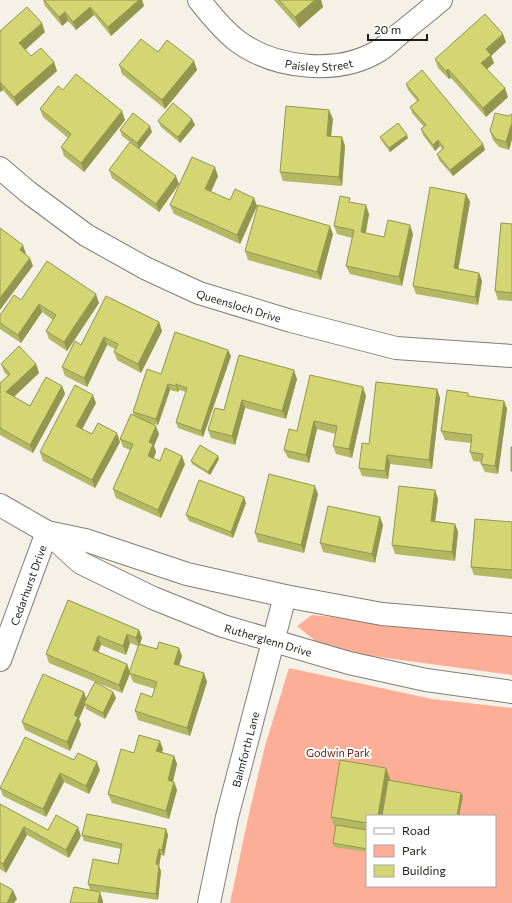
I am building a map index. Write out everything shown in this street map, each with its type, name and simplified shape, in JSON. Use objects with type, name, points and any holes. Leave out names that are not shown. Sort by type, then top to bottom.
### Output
[{"type":"street","name":"Paisley Street","points":[[199,0],[211,16],[237,40],[260,53],[292,64],[323,67],[352,63],[379,50],[441,0]]},
{"type":"street","name":"Queensloch Drive","points":[[0,168],[28,192],[86,235],[145,268],[199,293],[291,321],[396,348],[512,356]]},
{"type":"street","name":"Rutherglenn Drive","points":[[0,505],[47,532],[81,562],[153,598],[223,626],[349,663],[426,680],[512,692]]},
{"type":"street","name":"Rutherglenn Drive","points":[[47,532],[85,540],[187,574],[285,596],[382,614],[512,625]]},
{"type":"street","name":"Cedarhurst Drive","points":[[0,660],[47,532]]},
{"type":"street","name":"Balmforth Lane","points":[[209,903],[227,817],[285,596]]},
{"type":"green space","points":[[312,615],[482,632],[512,633],[512,675],[364,655],[319,644],[297,626]]},
{"type":"green space","name":"Godwin Park","points":[[289,668],[432,699],[512,708],[512,903],[230,903],[265,746]]},
{"type":"building","points":[[44,0],[139,0],[108,27],[90,7],[73,22],[65,12],[59,17]]},
{"type":"building","points":[[279,0],[315,0],[295,17]]},
{"type":"building","points":[[27,7],[42,23],[19,43],[31,56],[41,48],[54,62],[14,97],[0,82],[0,31]]},
{"type":"building","points":[[485,14],[503,34],[486,49],[491,55],[481,63],[505,88],[483,108],[448,69],[446,71],[435,59]]},
{"type":"building","points":[[141,39],[158,52],[167,40],[194,61],[162,100],[119,65]]},
{"type":"building","points":[[422,70],[483,144],[450,170],[437,154],[444,148],[438,140],[433,145],[421,129],[426,125],[410,107],[419,100],[406,84]]},
{"type":"building","points":[[76,74],[122,111],[81,163],[61,147],[71,134],[40,109],[58,86],[63,90]]},
{"type":"building","points":[[173,103],[192,119],[178,137],[158,121]]},
{"type":"building","points":[[286,106],[329,110],[327,136],[342,137],[339,177],[280,172]]},
{"type":"building","points":[[133,113],[150,126],[137,143],[120,130]]},
{"type":"building","points":[[495,113],[508,116],[512,114],[512,125],[506,142],[496,139],[490,131]]},
{"type":"building","points":[[398,123],[407,135],[389,148],[380,137]]},
{"type":"building","points":[[130,142],[176,176],[156,204],[109,170]]},
{"type":"building","points":[[192,157],[215,167],[205,189],[230,200],[235,189],[254,198],[237,235],[170,205]]},
{"type":"building","points":[[430,187],[466,194],[454,268],[479,273],[475,297],[413,286]]},
{"type":"building","points":[[340,196],[350,198],[349,202],[366,205],[361,232],[384,237],[388,220],[410,225],[399,277],[346,266],[354,230],[334,226]]},
{"type":"building","points":[[258,205],[330,226],[317,272],[245,251]]},
{"type":"building","points":[[501,223],[512,224],[512,293],[495,291]]},
{"type":"building","points":[[0,228],[23,245],[20,250],[30,258],[0,298]]},
{"type":"building","points":[[47,261],[96,294],[64,342],[46,331],[56,315],[39,304],[18,335],[0,323],[0,315],[14,295],[21,300]]},
{"type":"building","points":[[106,296],[159,322],[138,364],[114,352],[118,344],[104,337],[84,378],[62,367],[75,341],[81,345]]},
{"type":"building","points":[[175,332],[228,350],[201,431],[176,422],[187,388],[176,384],[176,386],[168,384],[156,419],[133,412],[147,369],[161,374]]},
{"type":"building","points":[[19,346],[36,364],[6,392],[30,406],[46,377],[62,386],[30,445],[0,428],[0,383],[10,374],[1,364]]},
{"type":"building","points":[[239,355],[294,370],[282,411],[242,400],[232,436],[208,430],[215,408],[224,410]]},
{"type":"building","points":[[310,375],[363,387],[349,449],[333,446],[337,426],[314,421],[306,455],[284,450],[289,429],[297,431]]},
{"type":"building","points":[[376,382],[437,389],[429,460],[387,455],[385,471],[359,468],[362,443],[369,444]]},
{"type":"building","points":[[75,385],[93,395],[76,426],[92,434],[98,423],[117,433],[92,480],[40,452]]},
{"type":"building","points":[[447,390],[468,393],[468,396],[504,401],[495,466],[481,464],[483,454],[470,452],[472,435],[441,431]]},
{"type":"building","points":[[131,414],[156,426],[149,442],[153,444],[148,456],[160,461],[165,448],[182,456],[158,510],[113,489],[133,444],[120,439]]},
{"type":"building","points":[[200,445],[218,456],[208,472],[191,461]]},
{"type":"building","points":[[512,447],[512,471],[511,471]]},
{"type":"building","points":[[269,474],[315,486],[301,545],[255,533]]},
{"type":"building","points":[[199,480],[244,497],[231,532],[186,515]]},
{"type":"building","points":[[399,486],[435,490],[431,521],[455,524],[452,552],[392,545]]},
{"type":"building","points":[[328,506],[380,517],[372,554],[320,543]]},
{"type":"building","points":[[475,519],[512,522],[512,570],[471,567]]},
{"type":"building","points":[[68,600],[139,630],[136,638],[127,634],[123,646],[98,636],[93,650],[127,664],[119,685],[46,654]]},
{"type":"building","points":[[159,642],[179,648],[174,664],[204,673],[187,728],[135,711],[141,693],[152,697],[157,682],[129,673],[139,644],[157,649]]},
{"type":"building","points":[[43,674],[84,692],[74,715],[78,717],[67,742],[22,722]]},
{"type":"building","points":[[95,682],[113,692],[103,713],[84,703]]},
{"type":"building","points":[[139,735],[160,741],[156,751],[174,756],[168,780],[174,782],[166,811],[108,794],[121,749],[134,753]]},
{"type":"building","points":[[25,737],[74,760],[78,753],[97,762],[86,786],[60,773],[43,809],[0,788]]},
{"type":"building","points":[[340,760],[386,768],[378,815],[366,815],[366,823],[331,817]]},
{"type":"building","points":[[388,780],[461,793],[457,815],[382,815]]},
{"type":"building","points":[[0,804],[48,830],[56,815],[78,827],[66,850],[24,827],[3,864],[0,862]]},
{"type":"building","points":[[87,814],[166,829],[162,850],[159,849],[156,864],[159,865],[156,894],[88,884],[93,859],[118,864],[122,844],[82,835]]},
{"type":"building","points":[[336,825],[366,830],[366,849],[333,843]]},
{"type":"building","points":[[0,883],[13,890],[7,903],[0,903]]},
{"type":"building","points":[[74,887],[100,892],[98,903],[70,903]]}]
